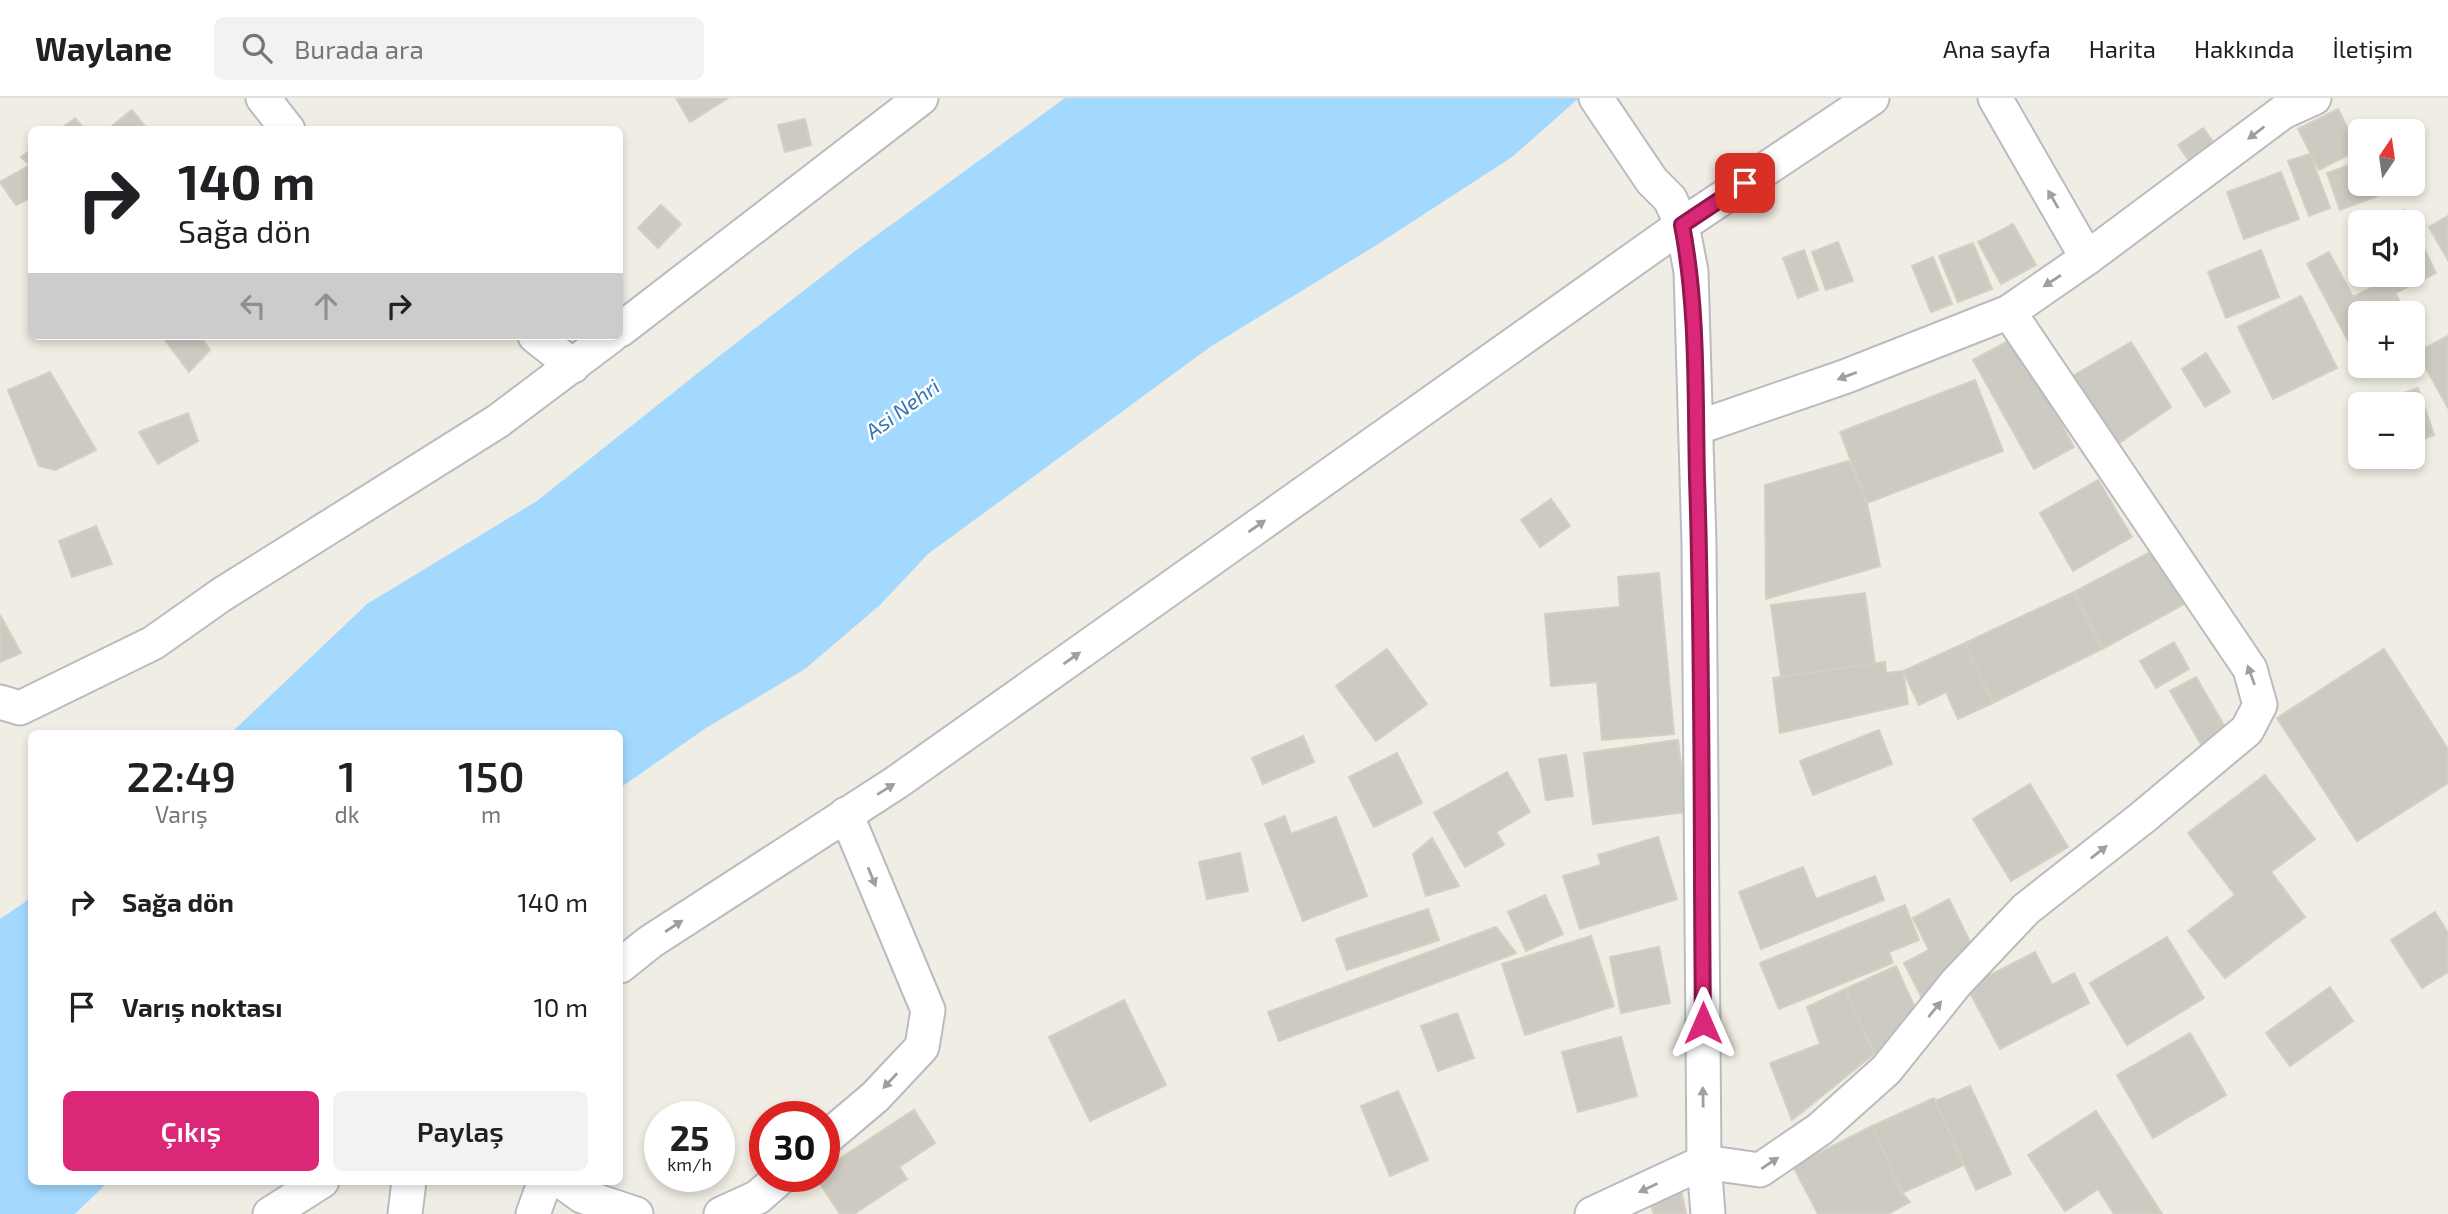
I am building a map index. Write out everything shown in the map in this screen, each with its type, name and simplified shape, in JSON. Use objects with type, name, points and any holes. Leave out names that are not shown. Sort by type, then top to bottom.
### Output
[{"type":"street","points":[[264,98],[285,126]]},
{"type":"street","points":[[623,328],[920,98]]},
{"type":"street","points":[[1596,98],[1652,181],[1670,199],[1682,225],[1691,271],[1696,428],[1704,1162],[1708,1214]]},
{"type":"street","points":[[623,964],[650,942],[897,782],[1682,225],[1872,98]]},
{"type":"street","points":[[1995,98],[2087,258]]},
{"type":"street","points":[[1696,428],[1844,377],[2009,312],[2087,258],[2279,105],[2314,98]]},
{"type":"street","points":[[1591,1214],[1704,1162],[1760,1170],[1820,1129],[1886,1070],[1956,983],[2026,909],[2142,818],[2247,730],[2260,705],[2250,669],[2009,312]]},
{"type":"street","points":[[540,340],[573,366]]},
{"type":"street","points":[[0,702],[20,708],[153,643],[221,595],[498,421],[606,340]]},
{"type":"street","points":[[840,1127],[875,1097],[922,1047],[928,1010],[846,814]]},
{"type":"street","points":[[270,1214],[316,1185]]},
{"type":"street","points":[[405,1214],[409,1185]]},
{"type":"street","points":[[533,1214],[544,1185]]},
{"type":"street","points":[[567,1185],[582,1196],[636,1214]]},
{"type":"street","points":[[721,1214],[763,1192]]},
{"type":"water","name":"Asi Nehri","points":[[1065,98],[1579,98],[1512,157],[1375,246],[1210,347],[928,554],[880,605],[805,669],[706,728],[623,786],[623,730],[234,730],[367,604],[537,501],[855,251]]},
{"type":"water","points":[[28,900],[28,1185],[105,1185],[75,1214],[0,1214],[0,919]]},
{"type":"building","points":[[676,98],[728,98],[690,122]]},
{"type":"building","points":[[2338,109],[2348,130],[2348,155],[2319,170],[2298,129]]},
{"type":"building","points":[[132,110],[145,126],[112,126]]},
{"type":"building","points":[[75,118],[82,126],[64,126]]},
{"type":"building","points":[[805,119],[811,145],[785,152],[778,125]]},
{"type":"building","points":[[2203,128],[2218,148],[2193,166],[2178,145]]},
{"type":"building","points":[[28,152],[28,163],[21,157]]},
{"type":"building","points":[[2310,154],[2330,208],[2309,216],[2288,161]]},
{"type":"building","points":[[28,166],[28,199],[16,205],[0,182]]},
{"type":"building","points":[[2348,166],[2348,196],[2378,196],[2340,210],[2327,173]]},
{"type":"building","points":[[2281,172],[2299,219],[2244,239],[2227,192]]},
{"type":"building","points":[[661,205],[681,224],[658,248],[638,228]]},
{"type":"building","points":[[2448,216],[2448,260],[2429,227]]},
{"type":"building","points":[[2013,224],[2036,265],[2001,284],[1978,242]]},
{"type":"building","points":[[1838,242],[1853,281],[1826,290],[1812,252]]},
{"type":"building","points":[[1973,243],[1992,289],[1958,302],[1939,256]]},
{"type":"building","points":[[1804,250],[1818,290],[1798,298],[1783,258]]},
{"type":"building","points":[[2261,250],[2279,297],[2226,318],[2208,272]]},
{"type":"building","points":[[2425,251],[2436,273],[2425,278]]},
{"type":"building","points":[[2329,252],[2353,297],[2372,287],[2392,287],[2400,301],[2348,301],[2348,341],[2307,264]]},
{"type":"building","points":[[1933,257],[1952,304],[1931,312],[1912,266]]},
{"type":"building","points":[[2375,287],[2407,287],[2381,300]]},
{"type":"building","points":[[2301,296],[2337,368],[2273,399],[2238,327]]},
{"type":"building","points":[[2448,336],[2448,408],[2425,366],[2425,348]]},
{"type":"building","points":[[2014,338],[2074,447],[2034,469],[1973,360]]},
{"type":"building","points":[[165,340],[203,340],[210,350],[189,372]]},
{"type":"building","points":[[2131,342],[2171,407],[2115,446],[2071,377]]},
{"type":"building","points":[[2206,353],[2230,392],[2205,407],[2182,369]]},
{"type":"building","points":[[50,372],[96,450],[55,470],[39,466],[8,390]]},
{"type":"building","points":[[1975,380],[2003,451],[1867,503],[1840,432]]},
{"type":"building","points":[[2425,409],[2434,435],[2425,438]]},
{"type":"building","points":[[188,413],[198,441],[158,464],[139,432]]},
{"type":"building","points":[[1849,461],[1867,503],[1880,566],[1766,599],[1765,485]]},
{"type":"building","points":[[2098,480],[2132,537],[2073,571],[2040,513]]},
{"type":"building","points":[[1551,499],[1570,526],[1540,547],[1521,520]]},
{"type":"building","points":[[96,526],[112,564],[72,577],[59,541]]},
{"type":"building","points":[[2154,550],[2184,604],[2102,649],[2074,592]]},
{"type":"building","points":[[1659,573],[1674,734],[1602,740],[1597,682],[1551,686],[1545,614],[1620,607],[1618,577]]},
{"type":"building","points":[[2074,592],[2102,649],[1993,703],[1965,643]]},
{"type":"building","points":[[1865,593],[1875,664],[1781,677],[1771,605]]},
{"type":"building","points":[[0,615],[21,653],[0,662]]},
{"type":"building","points":[[2174,642],[2189,669],[2156,688],[2140,661]]},
{"type":"building","points":[[1965,643],[1993,703],[1958,719],[1946,692],[1919,705],[1903,671]]},
{"type":"building","points":[[1387,649],[1427,704],[1376,741],[1336,686]]},
{"type":"building","points":[[2384,649],[2448,749],[2448,783],[2357,841],[2277,718]]},
{"type":"building","points":[[1885,662],[1886,673],[1903,671],[1908,704],[1780,733],[1773,678]]},
{"type":"building","points":[[2196,677],[2230,736],[2205,751],[2170,691]]},
{"type":"building","points":[[1879,730],[1892,764],[1813,795],[1800,761]]},
{"type":"building","points":[[1303,736],[1314,762],[1263,784],[1252,758]]},
{"type":"building","points":[[1678,740],[1687,812],[1593,824],[1584,753]]},
{"type":"building","points":[[1397,753],[1422,803],[1374,827],[1349,777]]},
{"type":"building","points":[[1566,755],[1573,796],[1546,800],[1539,759]]},
{"type":"building","points":[[1507,772],[1530,812],[1496,832],[1504,845],[1465,867],[1434,813]]},
{"type":"building","points":[[2265,775],[2315,839],[2271,872],[2305,917],[2225,978],[2188,931],[2235,895],[2188,833]]},
{"type":"building","points":[[2030,784],[2068,847],[2011,881],[1973,819]]},
{"type":"building","points":[[1285,816],[1291,834],[1336,817],[1367,896],[1303,921],[1265,824]]},
{"type":"building","points":[[1658,837],[1677,899],[1580,929],[1563,876],[1601,865],[1598,855]]},
{"type":"building","points":[[1432,838],[1459,886],[1426,896],[1413,854]]},
{"type":"building","points":[[1240,853],[1248,891],[1207,899],[1199,862]]},
{"type":"building","points":[[1803,867],[1816,899],[1875,876],[1884,900],[1761,949],[1739,892]]},
{"type":"building","points":[[1545,895],[1563,934],[1526,951],[1508,912]]},
{"type":"building","points":[[1949,899],[1972,946],[1927,1008],[1904,963],[1929,950],[1913,918]]},
{"type":"building","points":[[1905,905],[1919,940],[1889,952],[1893,963],[1779,1009],[1760,963]]},
{"type":"building","points":[[1428,909],[1439,940],[1347,970],[1336,939]]},
{"type":"building","points":[[2435,912],[2448,933],[2448,972],[2422,988],[2391,940]]},
{"type":"building","points":[[1496,927],[1516,953],[1279,1041],[1268,1012]]},
{"type":"building","points":[[1591,936],[1614,1006],[1525,1035],[1502,964]]},
{"type":"building","points":[[2167,937],[2204,998],[2127,1045],[2090,983]]},
{"type":"building","points":[[1659,947],[1670,1003],[1621,1013],[1610,957]]},
{"type":"building","points":[[2035,952],[2052,985],[2074,973],[2089,1003],[2000,1049],[1967,987]]},
{"type":"building","points":[[1896,966],[1919,1017],[1874,1054],[1845,989]]},
{"type":"building","points":[[2330,987],[2353,1021],[2290,1066],[2266,1033]]},
{"type":"building","points":[[1845,989],[1874,1054],[1792,1120],[1770,1063],[1820,1044],[1807,1007]]},
{"type":"building","points":[[1124,1000],[1166,1085],[1090,1121],[1049,1037]]},
{"type":"building","points":[[1457,1013],[1474,1058],[1438,1071],[1421,1026]]},
{"type":"building","points":[[2190,1033],[2226,1095],[2153,1138],[2117,1075]]},
{"type":"building","points":[[1621,1037],[1637,1096],[1578,1112],[1562,1052]]},
{"type":"building","points":[[1970,1086],[2011,1174],[1976,1190],[1935,1101]]},
{"type":"building","points":[[1398,1091],[1428,1160],[1390,1176],[1361,1106]]},
{"type":"building","points":[[1934,1098],[1964,1165],[1902,1193],[1872,1126]]},
{"type":"building","points":[[914,1110],[935,1143],[899,1167],[907,1179],[854,1214],[840,1214],[826,1192],[840,1192],[840,1159]]},
{"type":"building","points":[[2096,1111],[2162,1214],[2114,1214],[2098,1189],[2065,1211],[2028,1155]]},
{"type":"building","points":[[1872,1126],[1902,1193],[1910,1202],[1888,1214],[1818,1214],[1793,1166]]},
{"type":"building","points":[[1681,1190],[1686,1214],[1654,1214],[1649,1199]]},
{"type":"route","points":[[1703,1023],[1694,329],[1691,271],[1682,225],[1745,183]]}]
